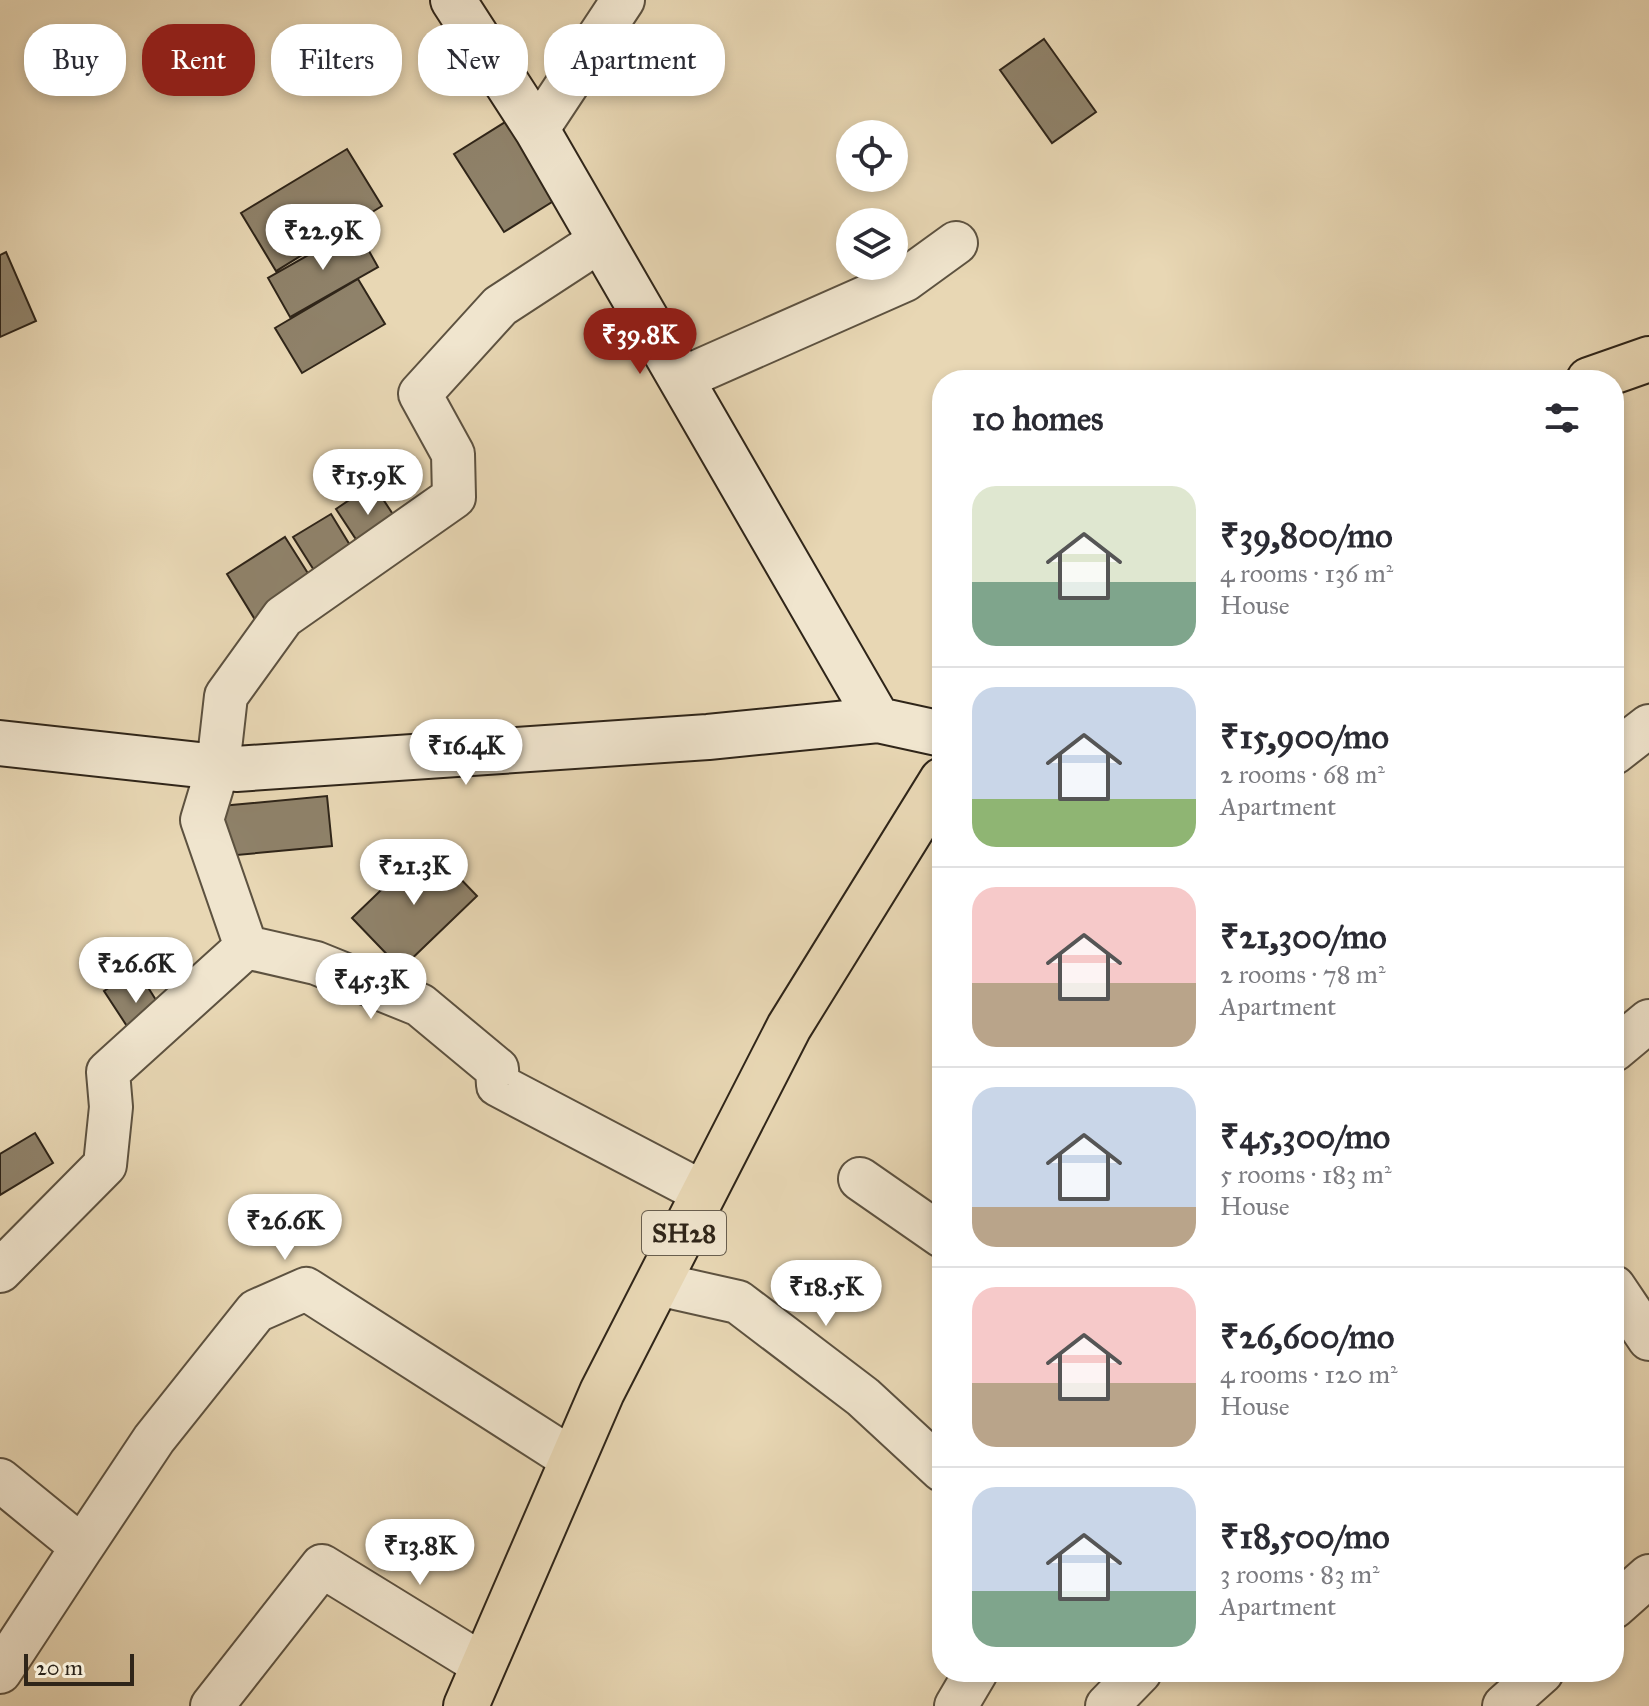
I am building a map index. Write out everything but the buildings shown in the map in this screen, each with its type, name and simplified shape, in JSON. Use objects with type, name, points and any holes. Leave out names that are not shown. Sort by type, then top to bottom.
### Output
[{"type":"main road","points":[[453,0],[537,130],[878,720]]},
{"type":"main road","points":[[1618,370],[1649,359]]},
{"type":"main road","points":[[0,743],[236,769],[708,737],[878,720],[932,732]]},
{"type":"main road","name":"SH28","points":[[466,1706],[602,1392],[789,1027],[932,805]]},
{"type":"street","points":[[537,130],[623,0]]},
{"type":"street","points":[[246,947],[202,820],[218,767],[226,696],[283,617],[454,497],[453,454],[420,394],[500,306],[601,240]]},
{"type":"street","points":[[681,379],[905,280],[956,243]]},
{"type":"street","points":[[1624,745],[1649,726]]},
{"type":"street","points":[[246,947],[316,963],[420,1005],[497,1069],[498,1085],[704,1193]]},
{"type":"street","points":[[0,1271],[105,1165],[111,1107],[108,1072],[246,947]]},
{"type":"street","points":[[1624,1042],[1649,1021]]},
{"type":"street","points":[[860,1179],[932,1229]]},
{"type":"street","points":[[658,1284],[738,1302],[863,1397],[932,1461]]},
{"type":"street","points":[[0,1672],[154,1439],[256,1311],[306,1289],[573,1460]]},
{"type":"street","points":[[1624,1302],[1649,1339]]},
{"type":"street","points":[[0,1480],[82,1547]]},
{"type":"street","points":[[212,1706],[322,1566],[483,1665]]},
{"type":"street","points":[[1624,1598],[1649,1576]]},
{"type":"street","points":[[956,1706],[970,1682]]},
{"type":"street","points":[[1107,1706],[1130,1682]]},
{"type":"street","points":[[1504,1706],[1531,1682]]}]
